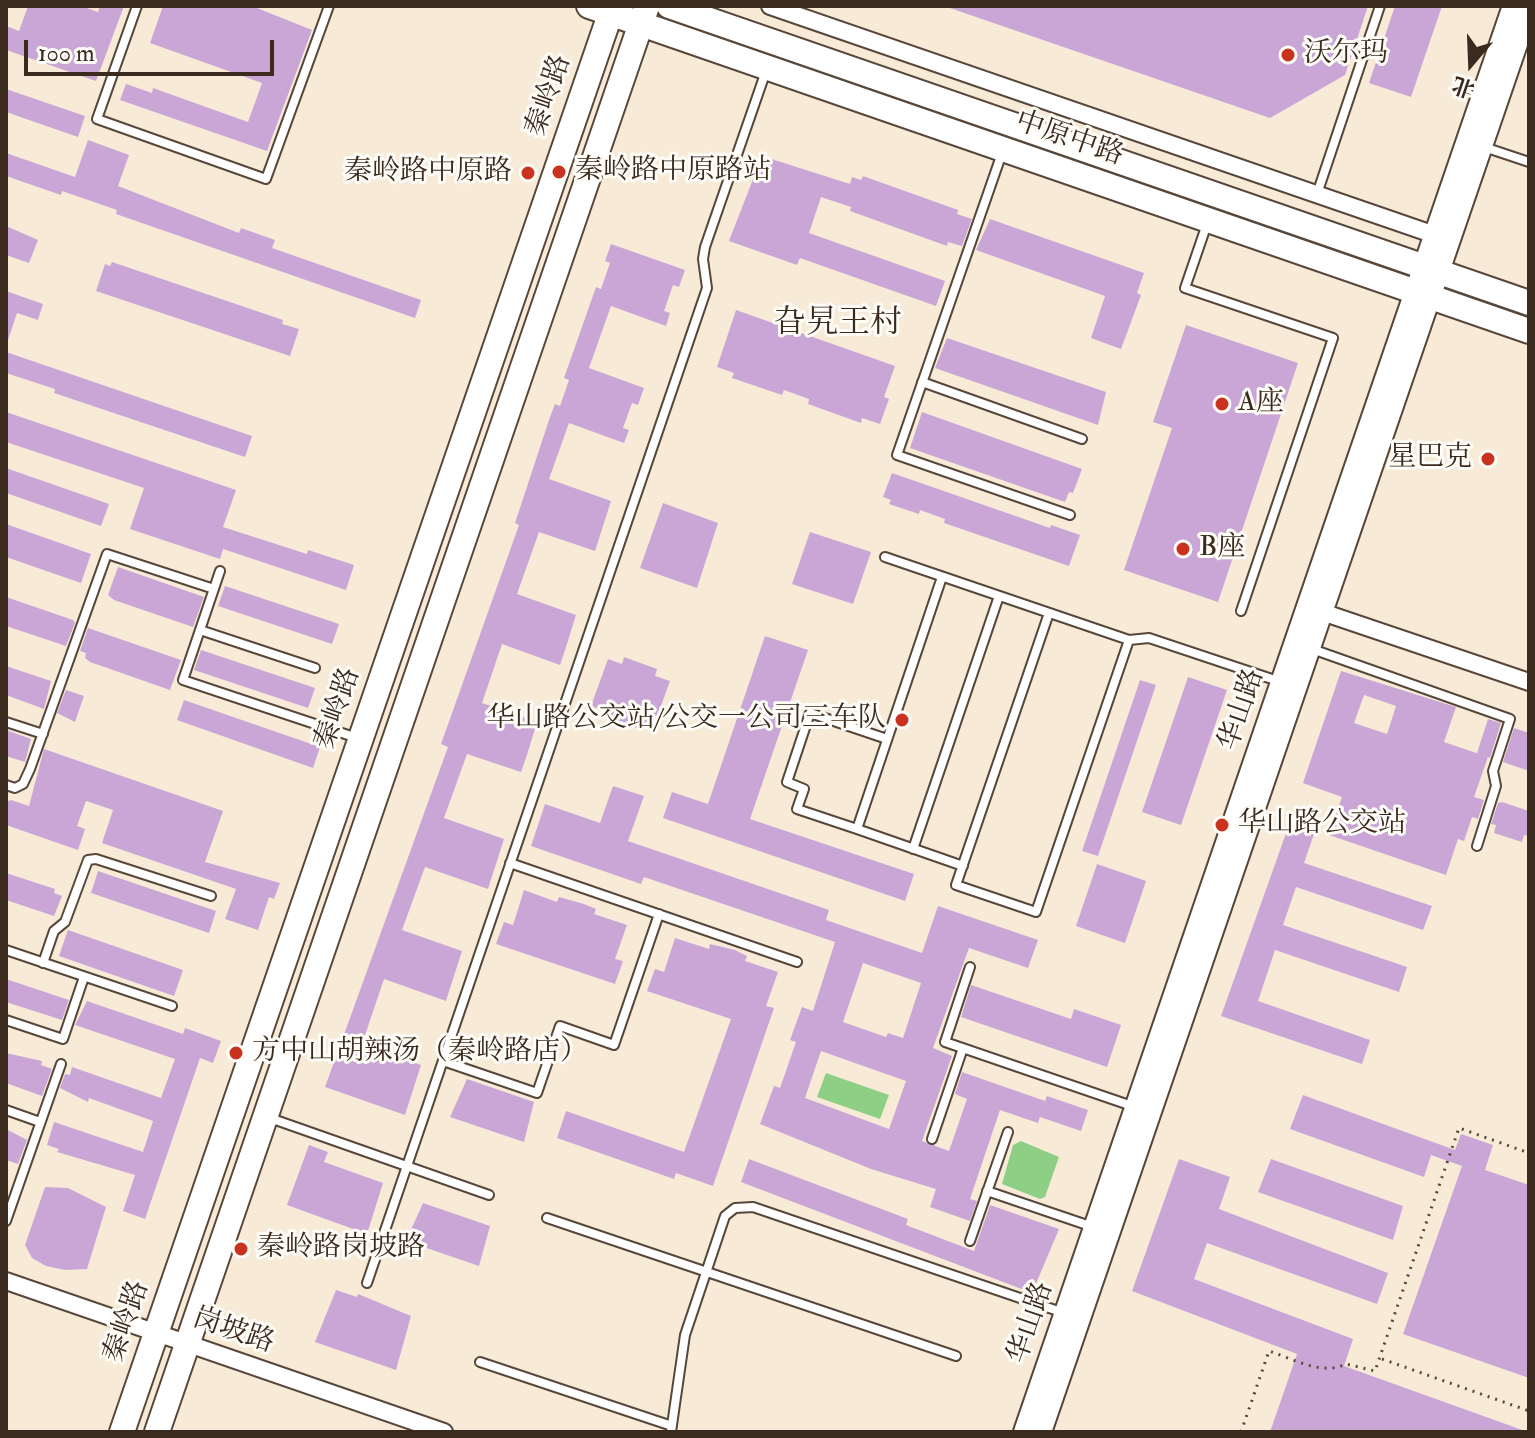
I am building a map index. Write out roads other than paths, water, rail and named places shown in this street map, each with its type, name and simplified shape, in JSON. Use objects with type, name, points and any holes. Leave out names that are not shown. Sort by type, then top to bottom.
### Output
[{"type":"main road","name":"中原中路","points":[[669,6],[1529,303]]},
{"type":"main road","name":"中原中路","points":[[604,8],[644,15],[768,68],[1529,331]]},
{"type":"main road","name":"秦岭路","points":[[122,1432],[360,739],[604,8]]},
{"type":"main road","points":[[157,1432],[644,15]]},
{"type":"street","name":"华山路","points":[[1432,270],[1435,235],[1513,6]]},
{"type":"street","points":[[779,7],[1435,235]]},
{"type":"street","name":"华山路","points":[[1024,1432],[1282,682],[1423,294],[1482,146],[1529,9]]},
{"type":"street","name":"华山路","points":[[1041,1432],[1310,648],[1423,294]]},
{"type":"street","points":[[1322,612],[1529,682]]},
{"type":"street","name":"岗坡路","points":[[6,1281],[444,1432]]},
{"type":"lane","points":[[137,6],[97,119],[266,179],[329,6]]},
{"type":"lane","points":[[1317,194],[1380,6]]},
{"type":"lane","points":[[367,1283],[707,288],[703,259],[705,247],[768,68]]},
{"type":"lane","points":[[1482,146],[1529,162]]},
{"type":"lane","points":[[1004,149],[897,455],[1070,515]]},
{"type":"lane","points":[[1208,220],[1185,288],[1333,338],[1241,611]]},
{"type":"lane","points":[[922,382],[1082,439]]},
{"type":"lane","points":[[6,785],[15,788],[23,784],[107,554],[214,589]]},
{"type":"lane","points":[[885,557],[1129,640],[1149,638],[1282,682]]},
{"type":"lane","points":[[220,571],[183,680],[360,739]]},
{"type":"lane","points":[[857,829],[942,577]]},
{"type":"lane","points":[[913,849],[999,596]]},
{"type":"lane","points":[[1049,613],[956,885],[1036,912],[1129,640]]},
{"type":"lane","points":[[200,630],[315,668]]},
{"type":"lane","points":[[1310,648],[1510,719],[1493,771],[1496,786],[1477,846]]},
{"type":"lane","points":[[887,739],[810,713],[787,782],[804,789],[797,809],[963,866]]},
{"type":"lane","points":[[6,722],[43,734]]},
{"type":"lane","points":[[43,963],[54,931],[65,922],[88,860],[96,859],[211,896]]},
{"type":"lane","points":[[510,863],[797,962]]},
{"type":"lane","points":[[443,1061],[537,1093],[560,1026],[614,1045],[659,914]]},
{"type":"lane","points":[[6,950],[172,1006]]},
{"type":"lane","points":[[970,967],[945,1042],[1136,1107]]},
{"type":"lane","points":[[6,1020],[63,1039],[84,977]]},
{"type":"lane","points":[[932,1139],[963,1048]]},
{"type":"lane","points":[[6,1221],[61,1064]]},
{"type":"lane","points":[[6,1110],[40,1122]]},
{"type":"lane","points":[[265,1117],[489,1195]]},
{"type":"lane","points":[[970,1241],[1008,1132]]},
{"type":"lane","points":[[987,1191],[1095,1227]]},
{"type":"lane","points":[[480,1362],[672,1429],[685,1335],[725,1216],[735,1208],[753,1207],[1065,1313]]},
{"type":"lane","points":[[547,1218],[956,1356]]},
{"type":"place","name":"沃尔玛","points":[[1288,55]]},
{"type":"place","name":"秦岭路中原路站","points":[[559,172]]},
{"type":"place","name":"秦岭路中原路","points":[[528,173]]},
{"type":"place","name":"A座","points":[[1222,404]]},
{"type":"place","name":"星巴克","points":[[1488,459]]},
{"type":"place","name":"B座","points":[[1183,549]]},
{"type":"place","name":"华山路公交站/公交一公司三车队","points":[[902,720]]},
{"type":"place","name":"华山路公交站","points":[[1222,825]]},
{"type":"place","name":"方中山胡辣汤（秦岭路店）","points":[[236,1053]]},
{"type":"place","name":"秦岭路岗坡路","points":[[241,1249]]},
{"type":"district","name":"旮旯王村","points":[[838,325]]}]
